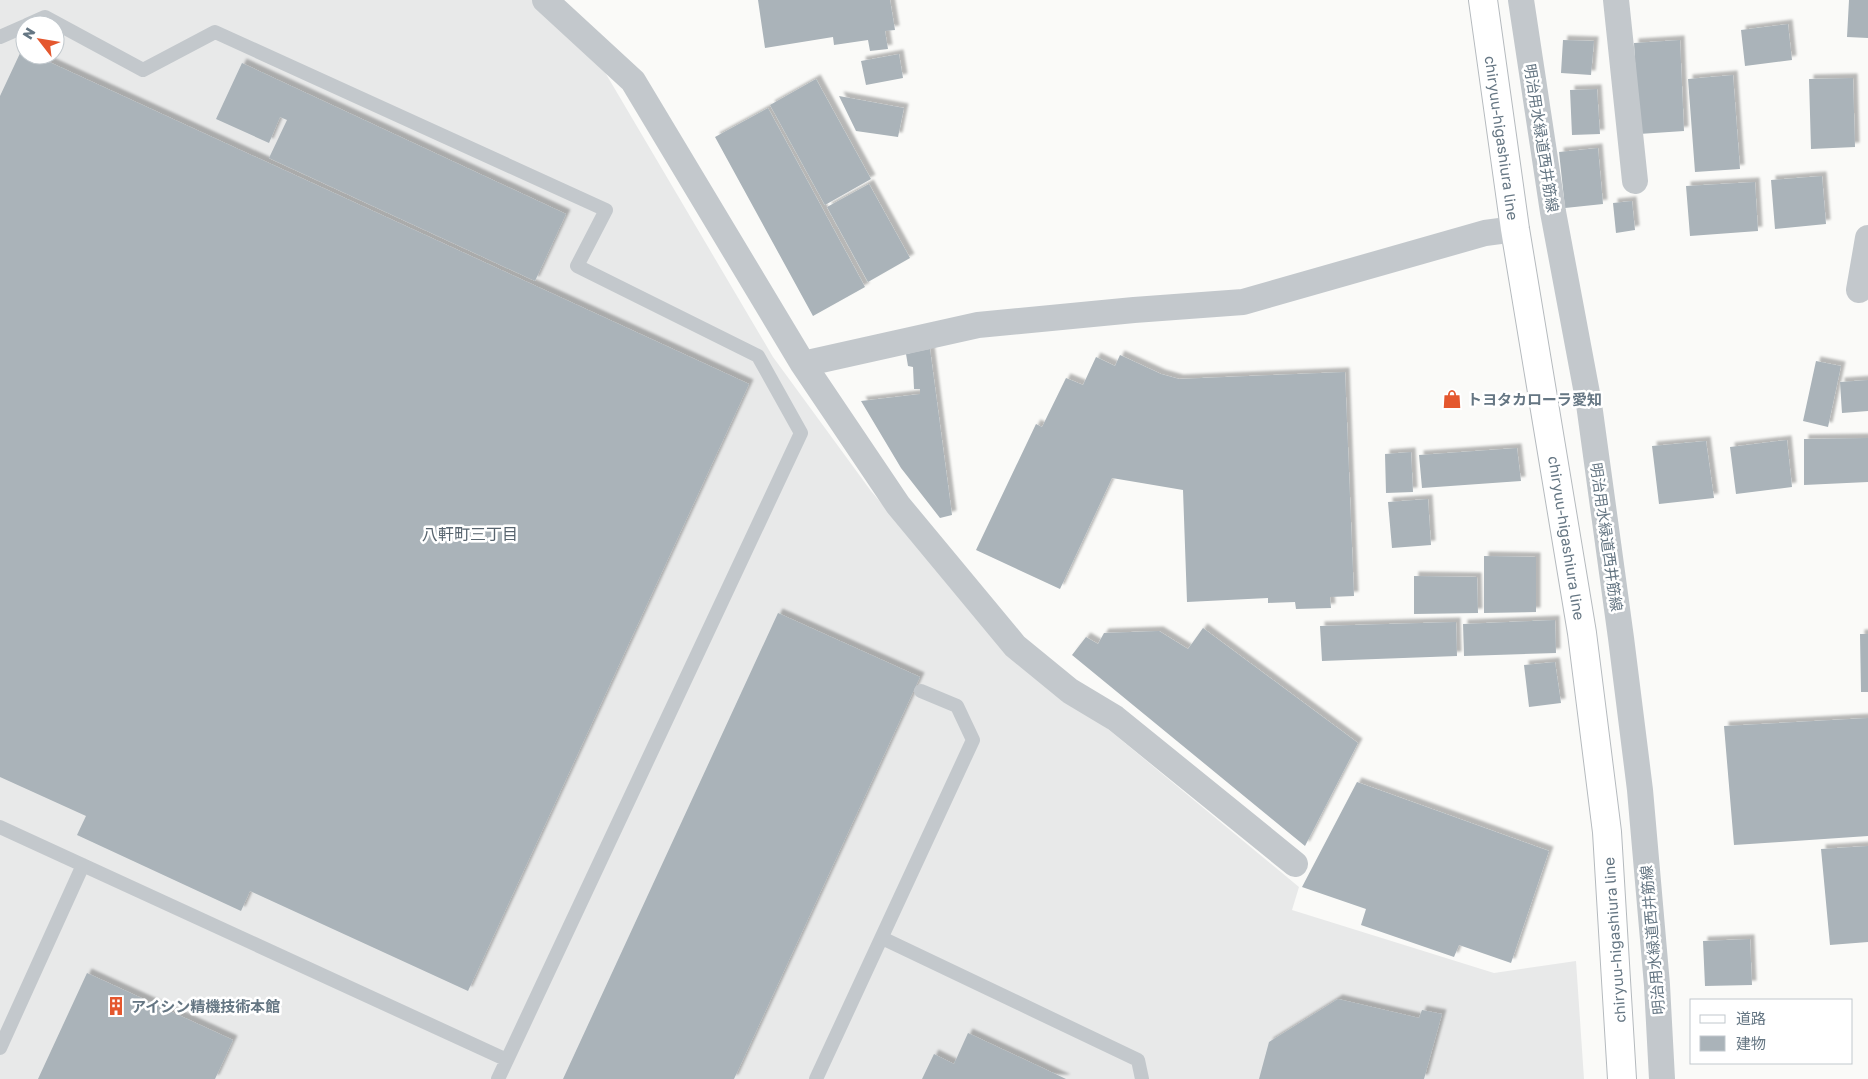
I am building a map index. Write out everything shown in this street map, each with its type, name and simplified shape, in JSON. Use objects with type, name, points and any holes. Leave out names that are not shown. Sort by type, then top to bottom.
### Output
[{"type":"main road","name":"chiryuu-higashiura line","points":[[1483,0],[1515,229],[1582,633],[1607,832],[1622,1079]]},
{"type":"street","points":[[545,0],[634,80],[803,364],[898,505],[1015,646],[1070,691],[1115,718],[1295,864]]},
{"type":"street","name":"明治用水緑道西井筋線","points":[[1520,0],[1553,212],[1589,404],[1621,638],[1640,790],[1657,985],[1662,1079]]},
{"type":"street","points":[[1616,0],[1635,181]]},
{"type":"street","points":[[803,364],[978,325],[1243,302],[1485,233],[1515,229]]},
{"type":"street","points":[[1859,290],[1868,238]]},
{"type":"lane","points":[[65,28],[144,70],[215,32],[606,210],[577,266],[758,356],[802,433],[498,1079]]},
{"type":"lane","points":[[0,37],[15,30]]},
{"type":"lane","points":[[816,1079],[973,740],[957,706],[921,691]]},
{"type":"lane","points":[[0,826],[507,1060]]},
{"type":"lane","points":[[0,1048],[83,865]]},
{"type":"lane","points":[[882,938],[1138,1060],[1142,1079]]},
{"type":"shaded area","points":[[0,0],[533,0],[596,57],[773,357],[871,491],[1011,656],[1108,729],[1299,887],[1292,910],[1494,973],[1576,961],[1584,1079],[0,1079]]},
{"type":"building","points":[[758,0],[890,0],[895,30],[885,31],[888,49],[870,51],[868,40],[834,45],[833,37],[765,48]]},
{"type":"building","points":[[1849,0],[1868,0],[1868,38],[1847,37]]},
{"type":"building","points":[[1788,24],[1792,60],[1745,66],[1741,30]]},
{"type":"building","points":[[1563,40],[1594,41],[1591,75],[1561,73]]},
{"type":"building","points":[[1680,40],[1684,131],[1639,134],[1634,43]]},
{"type":"building","points":[[899,54],[903,78],[866,85],[861,61]]},
{"type":"building","points":[[242,63],[566,214],[535,281],[269,158],[287,120],[280,117],[269,143],[216,119]]},
{"type":"building","points":[[15,64],[56,65],[749,384],[468,991],[250,891],[241,911],[77,835],[86,816],[0,777],[0,96]]},
{"type":"building","points":[[1733,75],[1740,169],[1695,172],[1688,79]]},
{"type":"building","points":[[1853,78],[1855,147],[1811,149],[1809,79]]},
{"type":"building","points":[[816,79],[871,179],[825,205],[770,105]]},
{"type":"building","points":[[1597,89],[1600,134],[1572,135],[1570,90]]},
{"type":"building","points":[[839,96],[904,108],[898,137],[856,131]]},
{"type":"building","points":[[768,108],[865,287],[813,316],[715,137]]},
{"type":"building","points":[[1598,148],[1603,204],[1565,208],[1559,152]]},
{"type":"building","points":[[1822,176],[1826,224],[1775,229],[1771,180]]},
{"type":"building","points":[[1755,182],[1758,231],[1690,236],[1686,186]]},
{"type":"building","points":[[869,184],[910,258],[868,282],[827,207]]},
{"type":"building","points":[[1632,201],[1635,230],[1616,233],[1613,203]]},
{"type":"building","points":[[930,349],[952,515],[940,518],[901,468],[861,401],[920,394],[920,389],[914,389],[913,367],[908,366],[906,354]]},
{"type":"building","points":[[1120,355],[1161,374],[1179,379],[1345,372],[1354,596],[1330,597],[1331,608],[1296,609],[1295,602],[1268,603],[1268,598],[1187,602],[1183,490],[1112,478],[1060,589],[976,550],[1036,424],[1042,427],[1066,378],[1083,385],[1096,357],[1115,366]]},
{"type":"building","points":[[1816,361],[1841,366],[1828,427],[1803,421]]},
{"type":"building","points":[[1868,380],[1868,411],[1842,413],[1840,382]]},
{"type":"building","points":[[1868,438],[1868,482],[1804,485],[1804,439]]},
{"type":"building","points":[[1787,440],[1792,487],[1736,494],[1730,447]]},
{"type":"building","points":[[1706,441],[1714,498],[1659,504],[1652,446]]},
{"type":"building","points":[[1517,448],[1521,481],[1422,488],[1419,455]]},
{"type":"building","points":[[1411,452],[1413,492],[1386,493],[1385,454]]},
{"type":"building","points":[[1428,499],[1431,545],[1392,548],[1388,502]]},
{"type":"building","points":[[1484,556],[1536,557],[1536,612],[1484,613]]},
{"type":"building","points":[[1414,576],[1477,577],[1478,613],[1414,614]]},
{"type":"building","points":[[778,613],[920,677],[734,1079],[563,1079]]},
{"type":"building","points":[[1555,620],[1556,653],[1464,656],[1463,624]]},
{"type":"building","points":[[1456,622],[1457,656],[1322,661],[1320,626]]},
{"type":"building","points":[[1203,628],[1358,743],[1305,846],[1072,655],[1086,637],[1098,644],[1104,633],[1159,631],[1188,649]]},
{"type":"building","points":[[1860,634],[1868,634],[1868,692],[1861,692]]},
{"type":"building","points":[[1555,662],[1561,703],[1529,707],[1524,665]]},
{"type":"building","points":[[1868,718],[1868,836],[1734,845],[1724,726]]},
{"type":"building","points":[[1357,782],[1549,851],[1511,963],[1459,945],[1454,957],[1361,925],[1366,909],[1302,887]]},
{"type":"building","points":[[1868,846],[1868,942],[1830,945],[1821,849]]},
{"type":"building","points":[[1750,939],[1752,985],[1705,986],[1703,941]]},
{"type":"building","name":"アイシン精機技術本館","points":[[87,973],[233,1040],[215,1079],[38,1079]]},
{"type":"building","points":[[1338,999],[1419,1018],[1422,1010],[1442,1014],[1424,1079],[1259,1079],[1269,1042]]},
{"type":"building","points":[[968,1033],[1066,1079],[922,1079],[934,1054],[954,1064]]},
{"type":"place","name":"トヨタカローラ愛知","points":[[1452,399]]},
{"type":"place","name":"アイシン精機技術本館","points":[[116,1006]]},
{"type":"district","name":"八軒町三丁目","points":[[470,534]]}]
